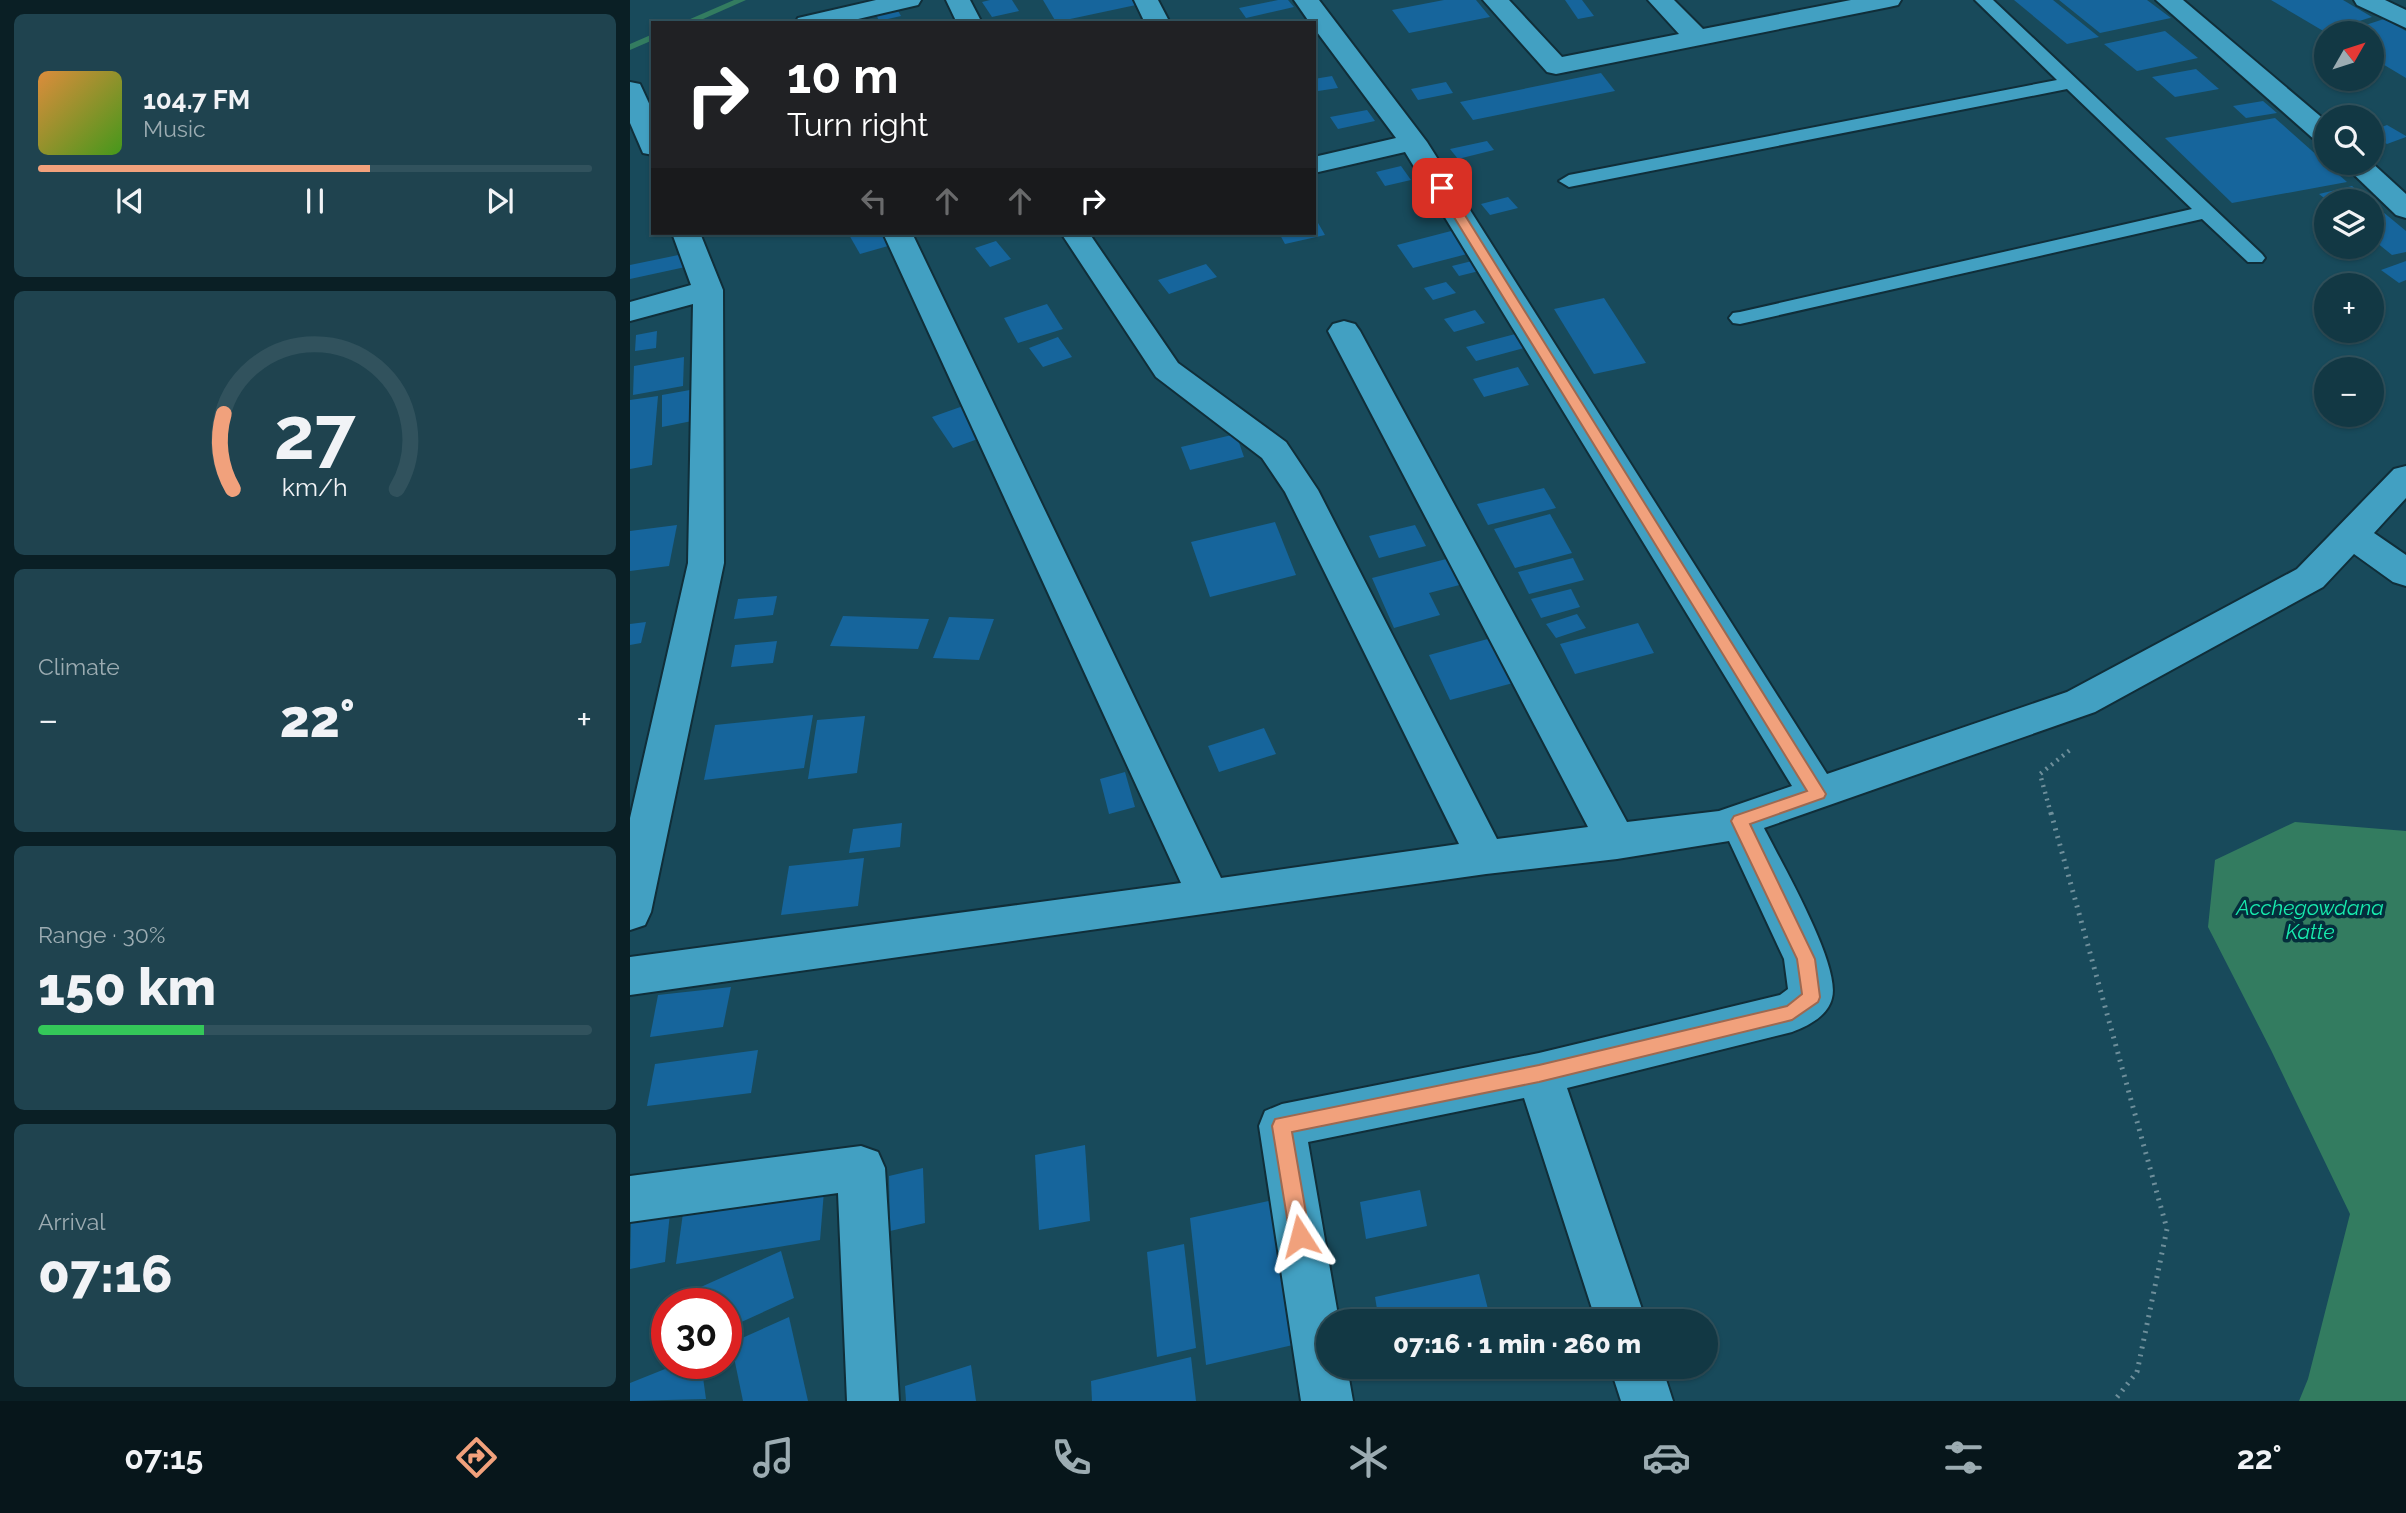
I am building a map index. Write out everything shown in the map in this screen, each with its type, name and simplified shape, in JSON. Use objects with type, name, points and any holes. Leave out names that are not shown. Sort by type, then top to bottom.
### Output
[{"type":"street","points":[[817,21],[909,0]]},
{"type":"street","points":[[958,0],[969,21]]},
{"type":"street","points":[[1146,0],[1157,21]]},
{"type":"street","points":[[1306,0],[1413,142],[1818,794]]},
{"type":"street","points":[[1495,0],[1556,66],[1697,38],[1836,5],[1889,0]]},
{"type":"street","points":[[1660,0],[1697,38]]},
{"type":"street","points":[[2168,0],[2314,125]]},
{"type":"street","points":[[2365,0],[2406,20]]},
{"type":"street","points":[[651,83],[630,91],[651,142]]},
{"type":"street","points":[[1316,165],[1413,142]]},
{"type":"street","points":[[2369,175],[2406,209]]},
{"type":"street","points":[[630,912],[706,563],[708,289],[687,235]]},
{"type":"street","points":[[898,235],[1209,897]]},
{"type":"street","points":[[1086,236],[1167,370],[1274,450],[1300,490],[1486,856]]},
{"type":"street","points":[[630,312],[708,289]]},
{"type":"street","points":[[1344,331],[1617,842]]},
{"type":"street","points":[[630,976],[1209,897],[1486,856],[1617,842],[1720,827],[2081,702],[2310,578],[2406,477]]},
{"type":"street","points":[[2351,534],[2406,573]]},
{"type":"street","points":[[1327,1401],[1282,1126],[1539,1073],[1792,1012],[1811,997],[1806,959],[1740,821]]},
{"type":"street","points":[[1539,1073],[1617,1309]]},
{"type":"street","points":[[630,1199],[861,1168],[873,1401]]},
{"type":"street","points":[[1640,1379],[1647,1401]]},
{"type":"lane","points":[[1983,0],[2255,258]]},
{"type":"lane","points":[[1570,181],[2070,83]]},
{"type":"lane","points":[[1740,318],[2206,212]]},
{"type":"path","points":[[2081,702],[2081,740],[2040,774],[2167,1229],[2137,1372],[2113,1401]]},
{"type":"water","name":"Acchegowdana Katte","points":[[2295,822],[2406,831],[2406,1401],[2299,1401],[2308,1379],[2350,1214],[2208,927],[2215,860]]},
{"type":"building","points":[[1012,0],[1019,11],[992,17],[982,2]]},
{"type":"building","points":[[1043,0],[1132,0],[1136,5],[1061,21],[1055,21]]},
{"type":"building","points":[[1288,0],[1294,7],[1246,18],[1239,8]]},
{"type":"building","points":[[1444,0],[1476,0],[1490,17],[1409,33],[1392,10]]},
{"type":"building","points":[[1565,0],[1582,0],[1594,16],[1578,19]]},
{"type":"building","points":[[2014,0],[2053,0],[2099,37],[2067,44]]},
{"type":"building","points":[[2059,0],[2147,0],[2171,18],[2100,33]]},
{"type":"building","points":[[2271,0],[2343,0],[2372,17],[2359,21],[2314,21],[2314,25]]},
{"type":"building","points":[[897,9],[901,16],[879,21],[876,14]]},
{"type":"building","points":[[2384,19],[2406,31],[2406,78],[2384,65],[2384,21],[2378,21]]},
{"type":"building","points":[[2165,31],[2198,58],[2137,71],[2104,44]]},
{"type":"building","points":[[2196,69],[2219,89],[2175,97],[2152,77]]},
{"type":"building","points":[[1601,73],[1615,91],[1473,120],[1460,102]]},
{"type":"building","points":[[1332,76],[1338,88],[1318,91],[1316,79]]},
{"type":"building","points":[[1446,82],[1453,93],[1418,100],[1411,89]]},
{"type":"building","points":[[2263,101],[2277,113],[2246,118],[2233,106]]},
{"type":"building","points":[[1367,110],[1375,121],[1338,129],[1330,117]]},
{"type":"building","points":[[2275,118],[2314,153],[2314,175],[2339,175],[2347,182],[2232,203],[2165,138]]},
{"type":"building","points":[[2387,125],[2406,137],[2387,144],[2384,142],[2384,126]]},
{"type":"building","points":[[1487,141],[1494,150],[1458,159],[1450,149]]},
{"type":"building","points":[[1401,166],[1411,180],[1385,186],[1376,172]]},
{"type":"building","points":[[1508,197],[1518,208],[1490,215],[1481,204]]},
{"type":"building","points":[[2384,213],[2406,231],[2406,252],[2392,255],[2384,249]]},
{"type":"building","points":[[1316,219],[1325,235],[1285,244],[1280,235],[1316,235]]},
{"type":"building","points":[[1455,230],[1471,253],[1413,268],[1397,245]]},
{"type":"building","points":[[849,235],[890,235],[895,244],[860,254]]},
{"type":"building","points":[[996,241],[1011,259],[990,267],[975,248]]},
{"type":"building","points":[[688,253],[690,266],[630,279],[630,265]]},
{"type":"building","points":[[1472,261],[1479,271],[1459,276],[1452,266]]},
{"type":"building","points":[[2406,261],[2406,280],[2399,283],[2381,270]]},
{"type":"building","points":[[1206,264],[1217,277],[1169,294],[1158,280]]},
{"type":"building","points":[[1446,282],[1456,293],[1433,300],[1424,288]]},
{"type":"building","points":[[1604,298],[1646,363],[1594,374],[1554,309]]},
{"type":"building","points":[[1047,304],[1063,329],[1018,343],[1004,318]]},
{"type":"building","points":[[1475,310],[1485,323],[1454,332],[1444,319]]},
{"type":"building","points":[[657,331],[656,348],[635,351],[636,335]]},
{"type":"building","points":[[1519,333],[1528,347],[1476,361],[1466,347]]},
{"type":"building","points":[[1058,337],[1072,357],[1043,367],[1029,348]]},
{"type":"building","points":[[684,357],[683,386],[633,395],[634,366]]},
{"type":"building","points":[[1518,367],[1529,385],[1484,397],[1473,379]]},
{"type":"building","points":[[701,388],[702,419],[662,427],[662,395]]},
{"type":"building","points":[[658,396],[652,465],[630,469],[630,400]]},
{"type":"building","points":[[966,405],[986,436],[953,448],[932,417]]},
{"type":"building","points":[[1236,434],[1244,457],[1190,470],[1181,447]]},
{"type":"building","points":[[1544,488],[1556,508],[1488,525],[1477,504]]},
{"type":"building","points":[[1550,514],[1572,553],[1515,568],[1494,529]]},
{"type":"building","points":[[1275,522],[1296,575],[1210,597],[1191,542]]},
{"type":"building","points":[[677,525],[669,566],[630,571],[630,531]]},
{"type":"building","points":[[1415,525],[1426,546],[1379,558],[1369,536]]},
{"type":"building","points":[[1454,557],[1467,583],[1429,593],[1440,615],[1394,628],[1372,578]]},
{"type":"building","points":[[1573,558],[1584,580],[1529,594],[1518,572]]},
{"type":"building","points":[[1571,589],[1580,607],[1541,618],[1531,599]]},
{"type":"building","points":[[777,596],[773,615],[734,619],[738,599]]},
{"type":"building","points":[[1577,614],[1586,628],[1556,638],[1546,624]]},
{"type":"building","points":[[843,616],[929,619],[918,649],[830,646]]},
{"type":"building","points":[[949,617],[994,619],[979,660],[933,658]]},
{"type":"building","points":[[646,622],[641,643],[630,645],[630,624]]},
{"type":"building","points":[[1638,623],[1654,653],[1575,674],[1560,644]]},
{"type":"building","points":[[1506,634],[1528,679],[1450,700],[1429,655]]},
{"type":"building","points":[[777,641],[773,663],[731,667],[735,645]]},
{"type":"building","points":[[813,715],[804,768],[704,780],[715,725]]},
{"type":"building","points":[[865,716],[857,773],[808,779],[817,720]]},
{"type":"building","points":[[1264,728],[1276,754],[1219,772],[1208,746]]},
{"type":"building","points":[[1125,772],[1135,807],[1109,814],[1100,779]]},
{"type":"building","points":[[902,823],[900,847],[849,853],[853,829]]},
{"type":"building","points":[[864,858],[858,906],[781,915],[789,866]]},
{"type":"building","points":[[731,987],[723,1027],[650,1037],[658,995]]},
{"type":"building","points":[[758,1050],[751,1093],[647,1106],[655,1064]]},
{"type":"building","points":[[1085,1145],[1090,1221],[1039,1230],[1035,1155]]},
{"type":"building","points":[[923,1168],[925,1223],[890,1231],[889,1176]]},
{"type":"building","points":[[1420,1190],[1427,1226],[1366,1239],[1360,1202]]},
{"type":"building","points":[[824,1191],[820,1240],[676,1264],[683,1213]]},
{"type":"building","points":[[1273,1200],[1293,1345],[1206,1365],[1190,1218]]},
{"type":"building","points":[[670,1213],[665,1262],[630,1269],[631,1221]]},
{"type":"building","points":[[1184,1244],[1196,1348],[1157,1357],[1147,1252]]},
{"type":"building","points":[[781,1251],[794,1298],[742,1322],[742,1288],[699,1288]]},
{"type":"building","points":[[1479,1274],[1488,1309],[1377,1309],[1375,1297]]},
{"type":"building","points":[[789,1317],[808,1401],[743,1401],[738,1379],[742,1379],[742,1338]]},
{"type":"building","points":[[1191,1357],[1196,1401],[1092,1401],[1091,1381]]},
{"type":"building","points":[[971,1365],[976,1401],[906,1401],[905,1386]]},
{"type":"building","points":[[651,1375],[651,1379],[703,1379],[706,1399],[630,1401],[630,1383]]},
{"type":"waterway","points":[[690,21],[742,0]]},
{"type":"waterway","points":[[630,47],[651,38]]},
{"type":"route","points":[[1300,1236],[1282,1126],[1539,1073],[1792,1012],[1811,997],[1806,959],[1740,821],[1818,794],[1442,188]]}]
